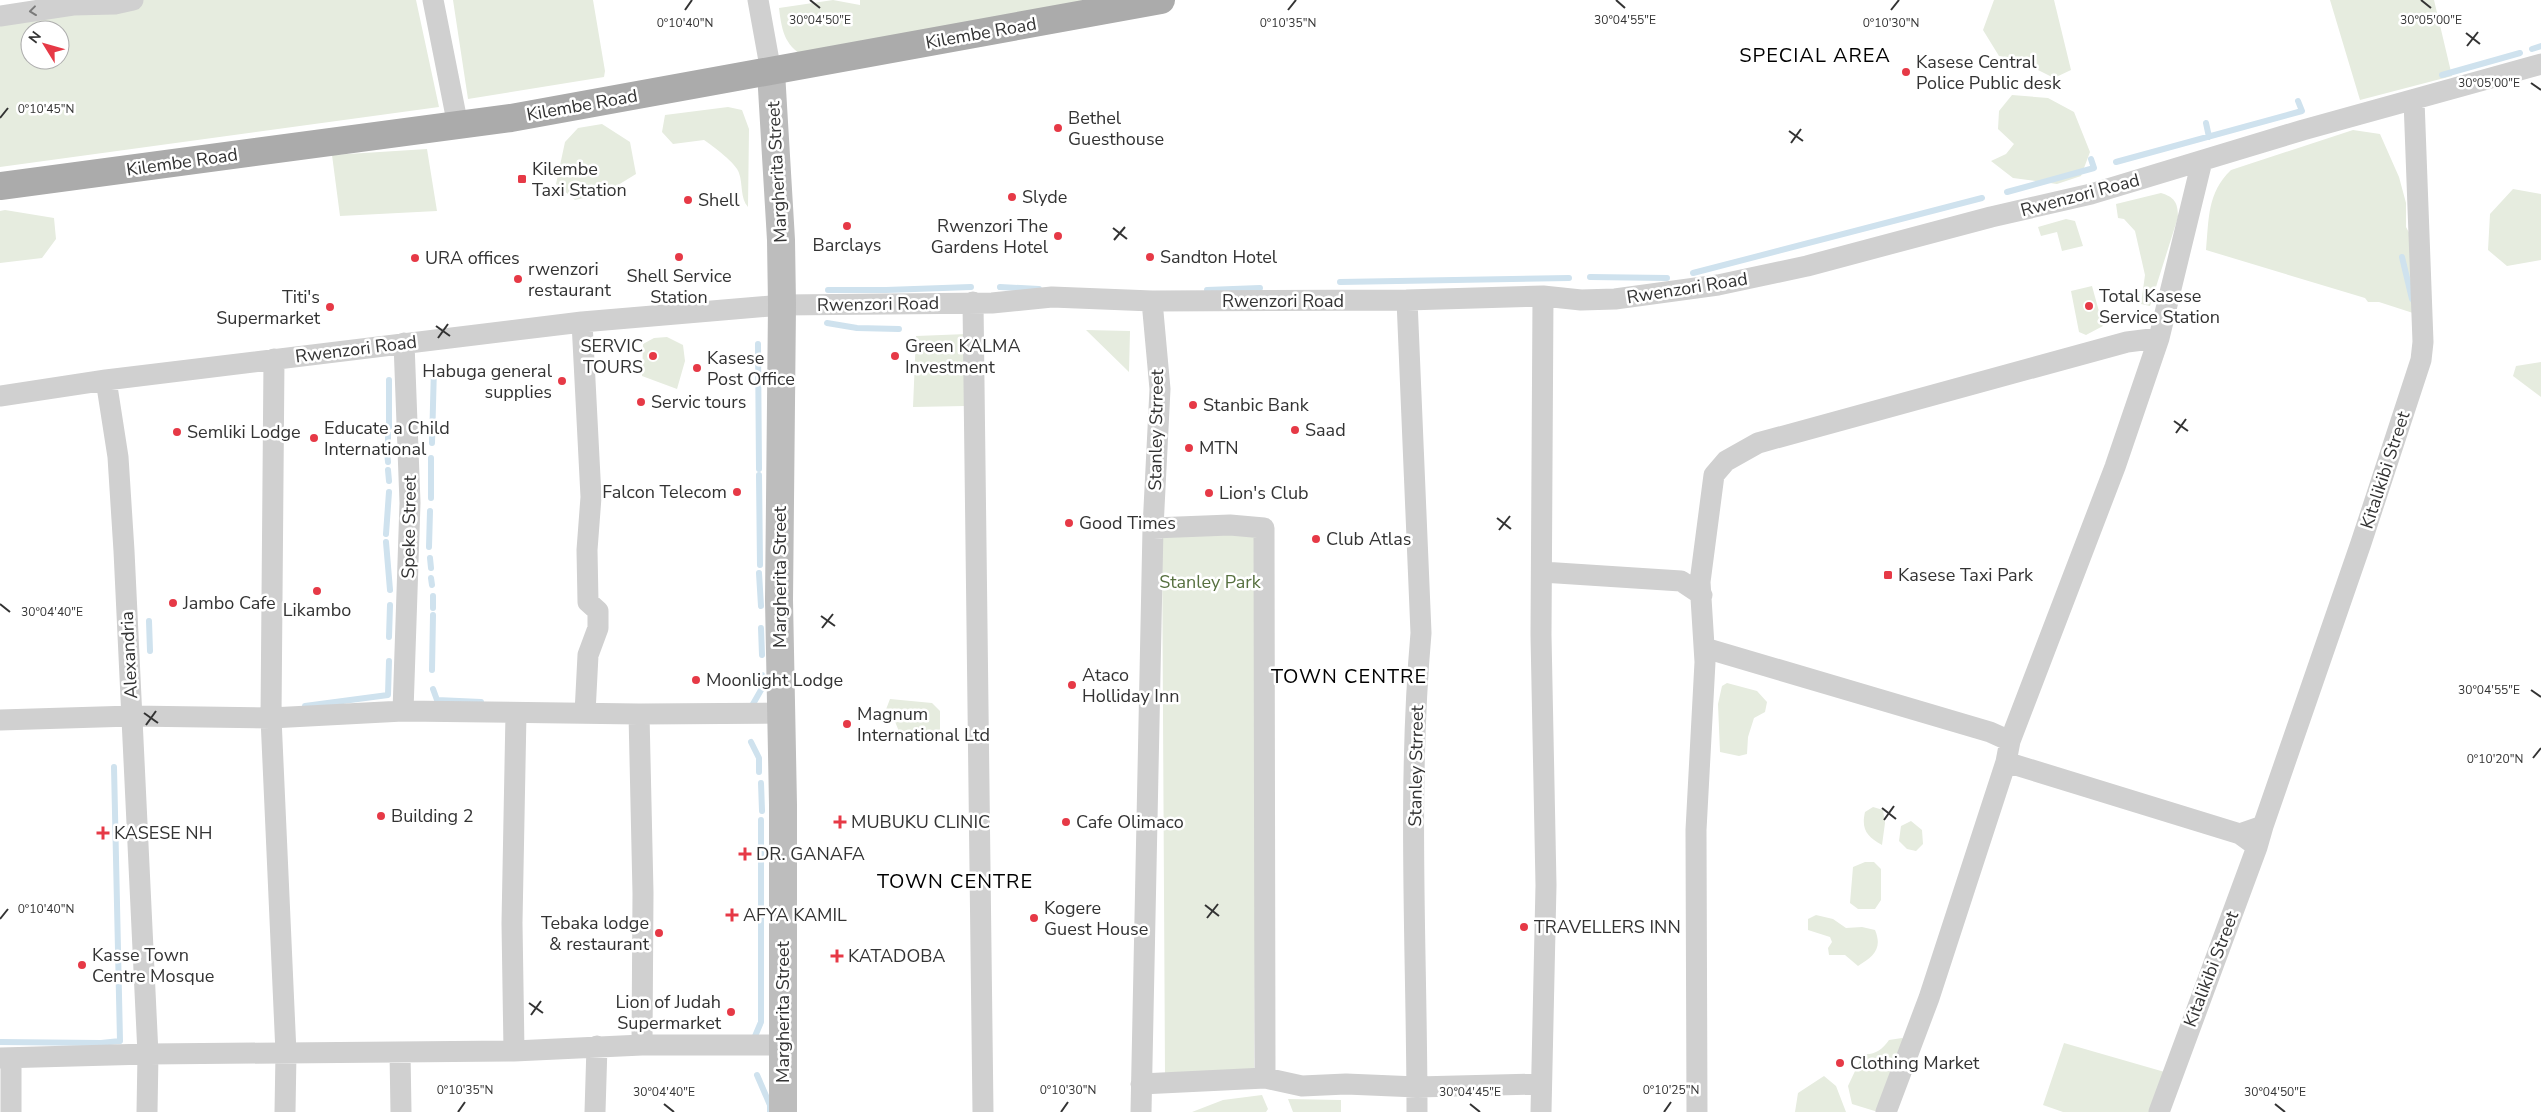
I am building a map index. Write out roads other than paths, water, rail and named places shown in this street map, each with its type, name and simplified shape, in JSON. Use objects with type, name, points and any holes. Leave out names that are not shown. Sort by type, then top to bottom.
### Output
[{"type":"main road","name":"Kilembe Road","points":[[0,186],[458,126],[771,72],[1161,0]]},
{"type":"street","points":[[0,16],[73,5],[115,4],[133,0]]},
{"type":"street","points":[[433,0],[458,126]]},
{"type":"street","points":[[758,0],[771,72]]},
{"type":"street","name":"Rwenzori Road","points":[[0,396],[106,380],[582,322],[782,305],[973,302],[992,304],[1052,297],[1152,301],[1407,300],[1543,296],[1580,300],[1615,300],[1718,285],[1798,268],[1991,217],[2091,194],[2202,160],[2541,64]]},
{"type":"street","name":"Margherita Street","points":[[771,72],[781,240],[782,305],[779,600],[782,713],[783,1112]]},
{"type":"street","name":"Kitalikibi Street","points":[[2159,1112],[2257,847],[2361,543],[2421,360],[2422,332],[2414,100]]},
{"type":"street","points":[[1886,1112],[1929,998],[2006,762],[2010,741],[2115,467],[2159,338],[2202,160]]},
{"type":"street","points":[[1541,1112],[1546,885],[1542,572],[1543,296]]},
{"type":"street","name":"Stanley Strreet","points":[[1407,300],[1421,633],[1417,679],[1414,788],[1417,1112]]},
{"type":"street","name":"Stanley Strreet","points":[[1141,1112],[1153,528],[1160,389],[1152,301]]},
{"type":"street","points":[[973,302],[983,1112]]},
{"type":"street","points":[[582,322],[591,497],[587,550],[588,602],[598,611],[598,628],[588,656],[585,712]]},
{"type":"street","points":[[1698,1112],[1696,830],[1705,648],[1702,568],[1714,475],[1726,461],[1758,443],[2127,342],[2159,338]]},
{"type":"street","name":"Speke Street","points":[[402,711],[410,503],[404,343]]},
{"type":"street","points":[[274,359],[271,718],[286,1053],[285,1112]]},
{"type":"street","name":"Alexandria","points":[[106,380],[118,457],[148,1054],[147,1112]]},
{"type":"street","points":[[1153,528],[1230,525],[1264,528],[1265,1078]]},
{"type":"street","points":[[1681,581],[1702,568]]},
{"type":"street","points":[[1542,572],[1681,581],[1702,595]]},
{"type":"street","points":[[1705,648],[1990,732],[2010,741]]},
{"type":"street","points":[[0,720],[132,716],[271,718],[402,711],[639,714],[782,713]]},
{"type":"street","points":[[514,1051],[512,923],[516,713]]},
{"type":"street","points":[[639,714],[643,893],[642,1045]]},
{"type":"street","points":[[2006,762],[2240,834],[2257,847]]},
{"type":"street","points":[[2240,834],[2263,826]]},
{"type":"street","points":[[11,1112],[6,1058],[148,1054],[514,1051],[642,1045],[782,1045]]},
{"type":"street","points":[[595,1112],[597,1046]]},
{"type":"street","points":[[400,1052],[402,1112]]},
{"type":"street","points":[[1141,1084],[1265,1078],[1302,1086],[1346,1084],[1417,1087],[1542,1084]]},
{"type":"waterway","points":[[2532,49],[2541,46]]},
{"type":"waterway","points":[[2442,75],[2520,53]]},
{"type":"waterway","points":[[2116,162],[2302,111],[2298,101]]},
{"type":"waterway","points":[[2206,123],[2209,137]]},
{"type":"waterway","points":[[2007,192],[2094,168],[2091,159]]},
{"type":"waterway","points":[[1693,273],[1982,198]]},
{"type":"waterway","points":[[2402,257],[2412,299]]},
{"type":"waterway","points":[[1590,277],[1667,278]]},
{"type":"waterway","points":[[1340,282],[1569,278]]},
{"type":"waterway","points":[[828,290],[971,287]]},
{"type":"waterway","points":[[1000,287],[1039,289]]},
{"type":"waterway","points":[[1207,290],[1260,288]]},
{"type":"waterway","points":[[827,323],[857,328],[899,329]]},
{"type":"waterway","points":[[758,344],[759,469]]},
{"type":"waterway","points":[[432,443],[434,367]]},
{"type":"waterway","points":[[389,380],[389,427]]},
{"type":"waterway","points":[[388,434],[388,445]]},
{"type":"waterway","points":[[387,451],[388,462]]},
{"type":"waterway","points":[[431,458],[431,498]]},
{"type":"waterway","points":[[388,470],[389,481]]},
{"type":"waterway","points":[[759,475],[760,565]]},
{"type":"waterway","points":[[386,534],[389,492]]},
{"type":"waterway","points":[[429,547],[430,511]]},
{"type":"waterway","points":[[386,542],[390,590]]},
{"type":"waterway","points":[[430,558],[431,568]]},
{"type":"waterway","points":[[759,573],[761,606]]},
{"type":"waterway","points":[[431,578],[432,585]]},
{"type":"waterway","points":[[433,596],[433,608]]},
{"type":"waterway","points":[[389,637],[390,605]]},
{"type":"waterway","points":[[432,670],[433,615]]},
{"type":"waterway","points":[[149,621],[150,651]]},
{"type":"waterway","points":[[761,628],[762,655]]},
{"type":"waterway","points":[[305,706],[388,695],[389,661]]},
{"type":"waterway","points":[[753,704],[761,690],[762,675]]},
{"type":"waterway","points":[[433,689],[437,700],[481,702]]},
{"type":"waterway","points":[[751,742],[759,758],[759,772]]},
{"type":"waterway","points":[[0,1042],[101,1043],[120,1041],[114,767]]},
{"type":"waterway","points":[[761,783],[762,811]]},
{"type":"waterway","points":[[753,1041],[761,1022],[761,820]]},
{"type":"waterway","points":[[757,1075],[770,1105],[770,1111]]},
{"type":"place","name":"Kasese Central Police Public desk","points":[[1906,72]]},
{"type":"place","name":"Bethel Guesthouse","points":[[1058,128]]},
{"type":"place","name":"Kilembe Taxi Station","points":[[522,179]]},
{"type":"place","name":"Slyde","points":[[1012,197]]},
{"type":"place","name":"Shell","points":[[688,200]]},
{"type":"place","name":"Barclays","points":[[847,226]]},
{"type":"place","name":"Rwenzori The Gardens Hotel","points":[[1058,236]]},
{"type":"place","name":"Shell Service Station","points":[[679,257]]},
{"type":"place","name":"Sandton Hotel","points":[[1150,257]]},
{"type":"place","name":"URA offices","points":[[415,258]]},
{"type":"place","name":"rwenzori restaurant","points":[[518,279]]},
{"type":"place","name":"Total Kasese Service Station","points":[[2089,306]]},
{"type":"place","name":"Titi's Supermarket","points":[[330,307]]},
{"type":"place","name":"SERVIC TOURS","points":[[653,356]]},
{"type":"place","name":"Green KALMA Investment","points":[[895,356]]},
{"type":"place","name":"Kasese Post Office","points":[[697,368]]},
{"type":"place","name":"Habuga general supplies","points":[[562,381]]},
{"type":"place","name":"Servic tours","points":[[641,402]]},
{"type":"place","name":"Stanbic Bank","points":[[1193,405]]},
{"type":"place","name":"Saad","points":[[1295,430]]},
{"type":"place","name":"Semliki Lodge","points":[[177,432]]},
{"type":"place","name":"Educate a Child International","points":[[314,438]]},
{"type":"place","name":"MTN","points":[[1189,448]]},
{"type":"place","name":"Falcon Telecom","points":[[737,492]]},
{"type":"place","name":"Lion's Club","points":[[1209,493]]},
{"type":"place","name":"Good Times","points":[[1069,523]]},
{"type":"place","name":"Club Atlas","points":[[1316,539]]},
{"type":"place","name":"Kasese Taxi Park","points":[[1888,575]]},
{"type":"place","name":"Likambo","points":[[317,591]]},
{"type":"place","name":"Jambo Cafe","points":[[173,603]]},
{"type":"place","name":"Moonlight Lodge","points":[[696,680]]},
{"type":"place","name":"Ataco Holliday Inn","points":[[1072,685]]},
{"type":"place","name":"Magnum International Ltd","points":[[847,724]]},
{"type":"place","name":"Building 2","points":[[381,816]]},
{"type":"place","name":"MUBUKU CLINIC","points":[[840,822]]},
{"type":"place","name":"Cafe Olimaco","points":[[1066,822]]},
{"type":"place","name":"KASESE NH","points":[[103,833]]},
{"type":"place","name":"DR. GANAFA","points":[[745,854]]},
{"type":"place","name":"AFYA KAMIL","points":[[732,915]]},
{"type":"place","name":"Kogere Guest House","points":[[1034,918]]},
{"type":"place","name":"TRAVELLERS INN","points":[[1524,927]]},
{"type":"place","name":"Tebaka lodge & restaurant","points":[[659,933]]},
{"type":"place","name":"KATADOBA","points":[[837,956]]},
{"type":"place","name":"Kasse Town Centre Mosque","points":[[82,965]]},
{"type":"place","name":"Lion of Judah Supermarket","points":[[731,1012]]},
{"type":"place","name":"Clothing Market","points":[[1840,1063]]},
{"type":"district","name":"SPECIAL AREA","points":[[1815,55]]},
{"type":"district","name":"TOWN CENTRE","points":[[1349,676]]},
{"type":"district","name":"TOWN CENTRE","points":[[955,881]]},
{"type":"park label","name":"Stanley Park","points":[[1210,582]]}]
